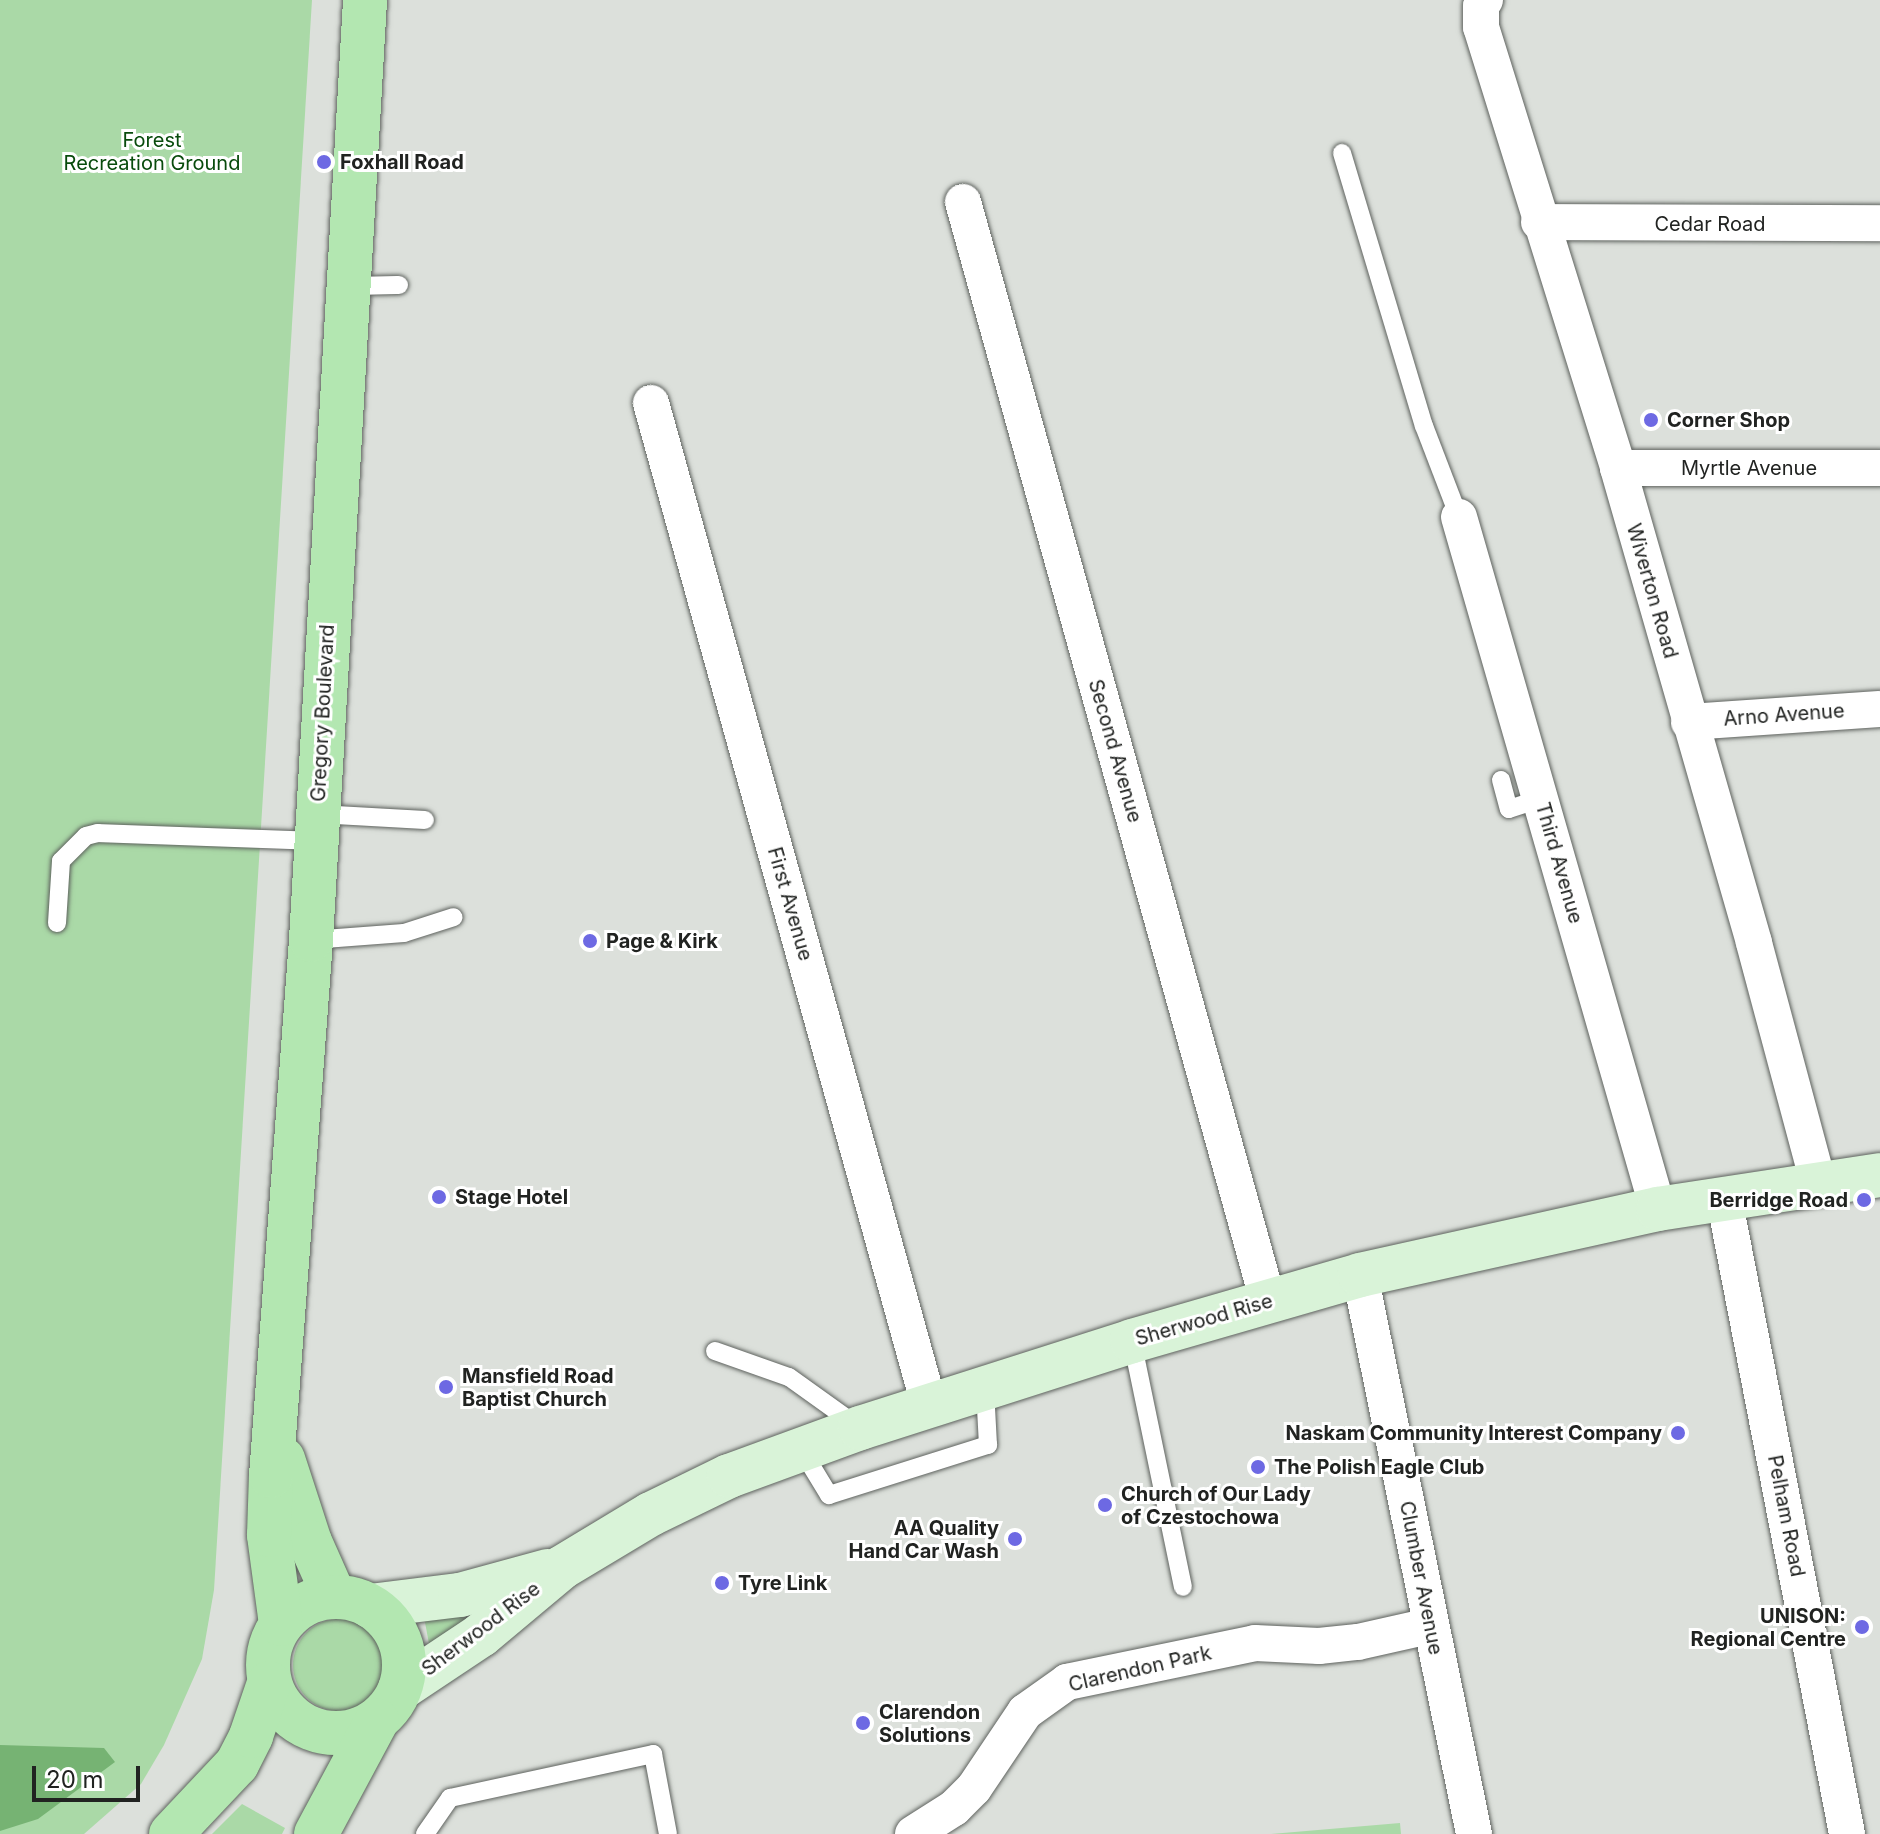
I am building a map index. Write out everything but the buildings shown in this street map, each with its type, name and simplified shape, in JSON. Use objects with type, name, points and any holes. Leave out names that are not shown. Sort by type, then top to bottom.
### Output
[{"type":"main road","name":"Gregory Boulevard","points":[[171,1834],[237,1764],[251,1736],[269,1683],[271,1642],[281,1624],[269,1535],[274,1426],[311,940],[334,503],[351,286],[365,0]]},
{"type":"main road","name":"Sherwood Rise","points":[[389,1704],[481,1635],[561,1568],[651,1514],[729,1476],[860,1428],[1132,1341],[1360,1275],[1658,1209],[1880,1175]]},
{"type":"main road","name":"Gregory Boulevard","points":[[274,1426],[295,1500],[352,1601],[386,1618],[404,1652],[389,1704],[316,1834]]},
{"type":"main road","name":"Sherwood Rise","points":[[352,1601],[460,1595],[561,1568]]},
{"type":"main road","points":[[281,1624],[314,1600],[352,1601]]},
{"type":"main road","points":[[269,1683],[276,1701],[304,1727],[342,1734],[361,1729],[389,1704]]},
{"type":"street","name":"Wiverton Road","points":[[1485,0],[1481,6],[1481,27],[1539,222],[1618,468],[1754,943],[1819,1186]]},
{"type":"street","name":"Second Avenue","points":[[963,202],[1268,1301]]},
{"type":"street","name":"Cedar Road","points":[[1539,222],[1880,223]]},
{"type":"street","name":"First Avenue","points":[[651,403],[929,1405]]},
{"type":"street","name":"Myrtle Avenue","points":[[1618,468],[1880,468]]},
{"type":"street","name":"Third Avenue","points":[[1459,517],[1658,1209]]},
{"type":"street","name":"Arno Avenue","points":[[1689,722],[1880,709]]},
{"type":"street","name":"Pelham Road","points":[[1724,1198],[1847,1834]]},
{"type":"street","name":"Clumber Avenue","points":[[1360,1275],[1429,1626],[1474,1834]]},
{"type":"street","name":"Clarendon Park","points":[[913,1834],[938,1821],[954,1808],[974,1788],[1025,1712],[1067,1682],[1255,1643],[1319,1646],[1358,1642],[1429,1626]]},
{"type":"lane","points":[[1342,153],[1424,426],[1459,517]]},
{"type":"lane","points":[[351,286],[399,285]]},
{"type":"lane","points":[[1501,780],[1509,809],[1540,799]]},
{"type":"lane","points":[[57,923],[61,861],[86,836],[98,833],[317,827],[425,820]]},
{"type":"lane","points":[[311,940],[404,933],[454,917]]},
{"type":"lane","points":[[1132,1341],[1183,1587]]},
{"type":"lane","points":[[715,1351],[789,1377],[860,1428]]},
{"type":"lane","points":[[801,1449],[829,1495],[988,1445],[985,1390]]},
{"type":"lane","points":[[425,1834],[450,1798],[653,1754],[668,1834]]},
{"type":"green space","name":"Forest Recreation Ground","points":[[0,0],[312,0],[214,1590],[202,1659],[164,1745],[141,1784],[84,1834],[0,1834]]},
{"type":"green space","points":[[486,1605],[431,1654],[423,1612]]},
{"type":"green space","points":[[339,1619],[357,1623],[371,1633],[381,1647],[385,1665],[381,1683],[371,1697],[357,1707],[339,1711],[321,1707],[307,1697],[297,1683],[293,1665],[297,1647],[307,1633],[321,1623]]},
{"type":"green space","points":[[0,1745],[104,1748],[115,1762],[38,1819],[0,1831]]},
{"type":"green space","points":[[242,1804],[285,1828],[282,1834],[212,1834]]},
{"type":"green space","points":[[1400,1823],[1401,1834],[1271,1834]]},
{"type":"place","name":"Foxhall Road","points":[[324,162]]},
{"type":"place","name":"Corner Shop","points":[[1651,420]]},
{"type":"place","name":"Page & Kirk","points":[[590,941]]},
{"type":"place","name":"Stage Hotel","points":[[439,1197]]},
{"type":"place","name":"Berridge Road","points":[[1864,1200]]},
{"type":"place","name":"Mansfield Road Baptist Church","points":[[446,1387]]},
{"type":"place","name":"Naskam Community Interest Company","points":[[1678,1433]]},
{"type":"place","name":"The Polish Eagle Club","points":[[1258,1467]]},
{"type":"place","name":"Church of Our Lady of Czestochowa","points":[[1105,1505]]},
{"type":"place","name":"AA Quality Hand Car Wash","points":[[1015,1539]]},
{"type":"place","name":"Tyre Link","points":[[722,1583]]},
{"type":"place","name":"UNISON: Regional Centre","points":[[1862,1627]]},
{"type":"place","name":"Clarendon Solutions","points":[[863,1723]]}]
